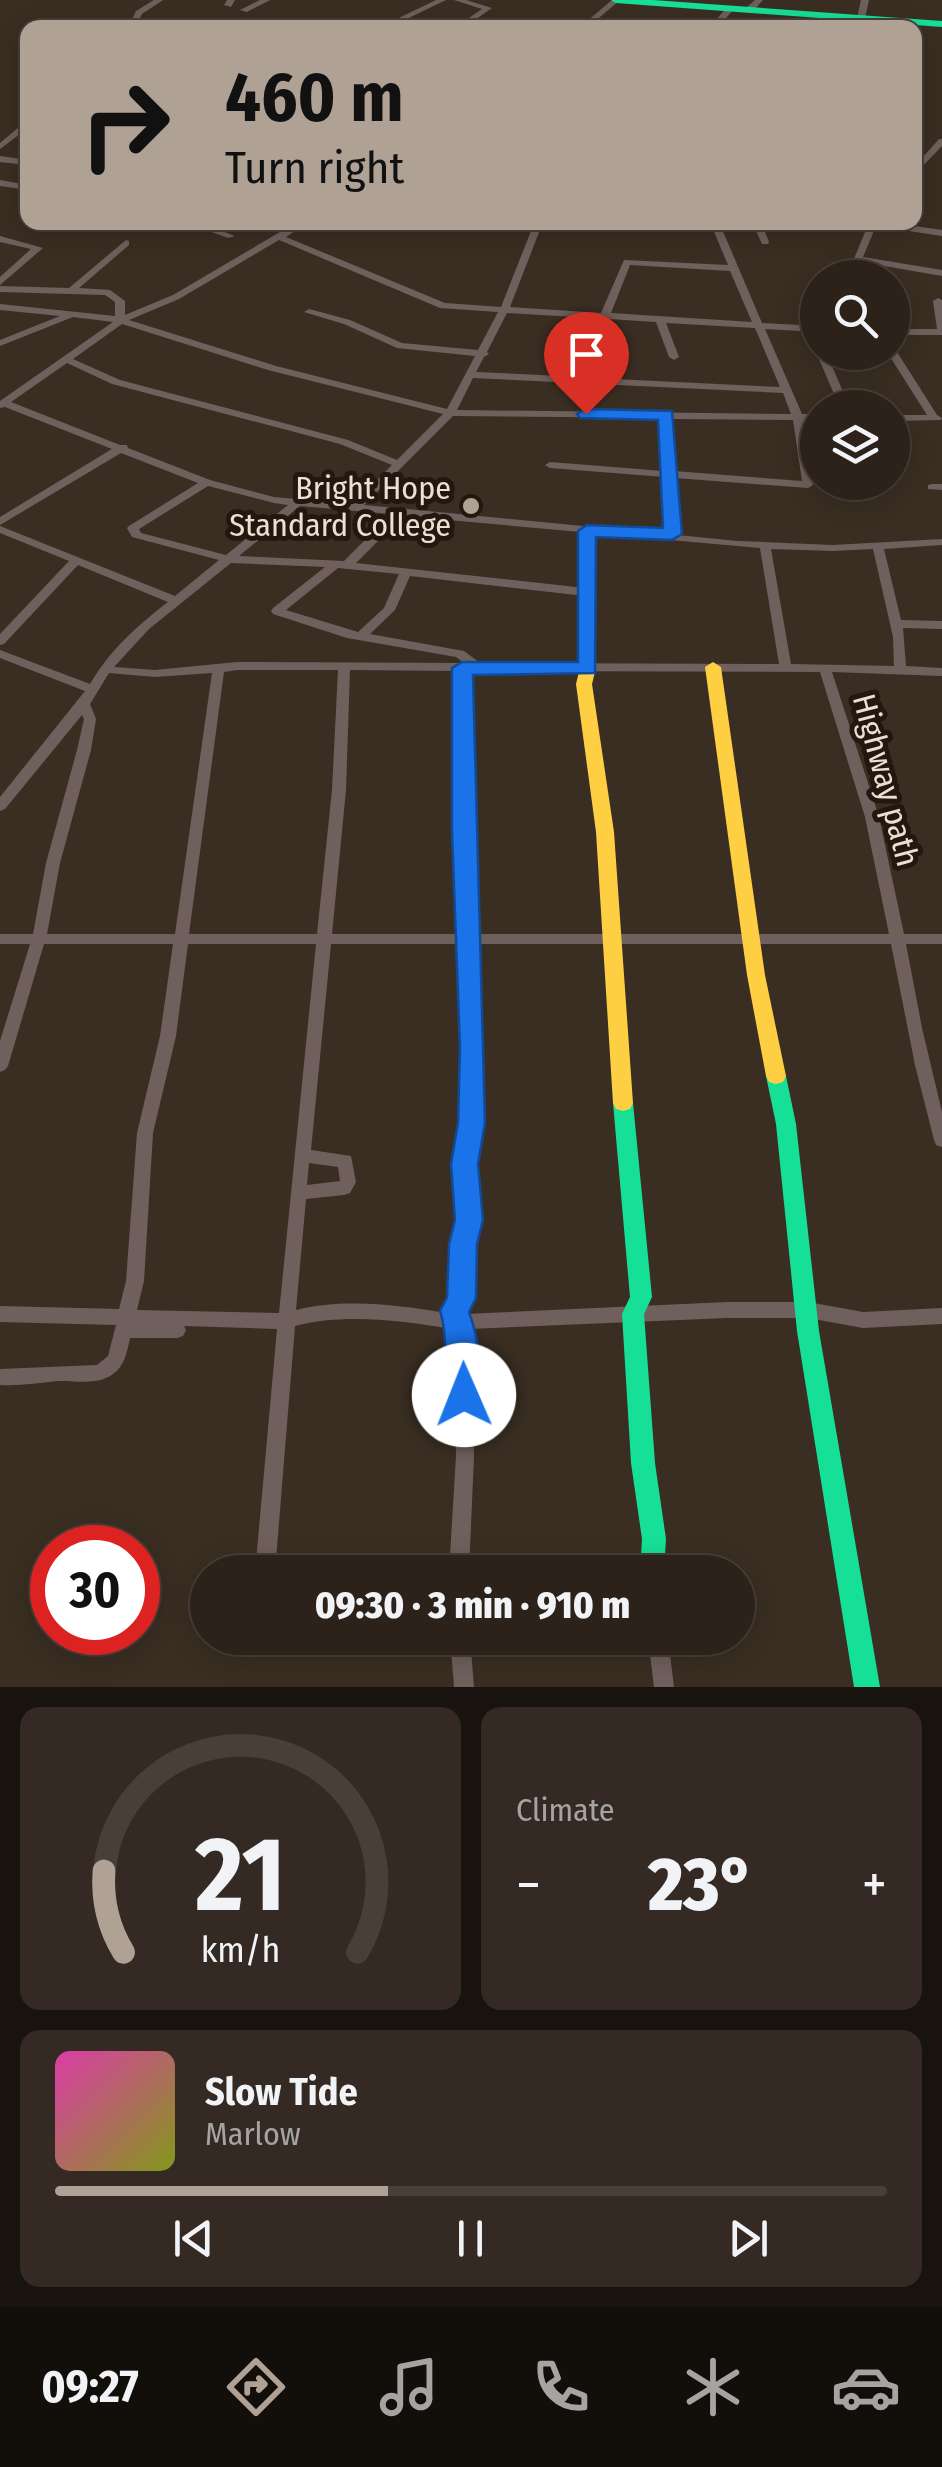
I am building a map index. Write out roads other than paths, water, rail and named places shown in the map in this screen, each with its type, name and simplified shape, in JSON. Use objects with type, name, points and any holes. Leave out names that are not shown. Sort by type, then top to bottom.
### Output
[{"type":"street","points":[[135,20],[159,0]]},
{"type":"street","points":[[244,10],[266,0]]},
{"type":"street","points":[[398,20],[442,0]]},
{"type":"street","points":[[458,0],[488,8],[469,20]]},
{"type":"street","points":[[592,20],[616,0],[731,8],[755,5],[863,9],[942,23]]},
{"type":"street","points":[[720,20],[731,8]]},
{"type":"street","points":[[0,146],[20,130]]},
{"type":"street","points":[[922,163],[942,140]]},
{"type":"street","points":[[213,230],[231,236]]},
{"type":"street","points":[[2,404],[120,321],[176,296],[291,230]]},
{"type":"street","points":[[355,508],[450,412],[484,354],[536,230]]},
{"type":"street","points":[[550,466],[808,485],[798,417],[717,230]]},
{"type":"street","points":[[759,230],[764,242]]},
{"type":"street","points":[[870,230],[858,259],[942,273]]},
{"type":"street","points":[[279,237],[443,306],[661,322],[800,327]]},
{"type":"street","points":[[0,239],[38,248],[0,286]]},
{"type":"street","points":[[74,288],[126,243]]},
{"type":"street","points":[[604,318],[628,262],[734,268]]},
{"type":"street","points":[[0,286],[74,288],[116,296],[122,308],[120,321]]},
{"type":"street","points":[[16,308],[31,289]]},
{"type":"street","points":[[910,332],[942,332],[938,301]]},
{"type":"street","points":[[0,307],[120,321],[272,368],[450,412],[798,417]]},
{"type":"street","points":[[309,312],[347,322],[400,346],[484,354]]},
{"type":"street","points":[[0,343],[73,314]]},
{"type":"street","points":[[580,316],[588,380]]},
{"type":"street","points":[[661,322],[674,357]]},
{"type":"street","points":[[66,360],[116,382],[344,442],[396,463]]},
{"type":"street","points":[[905,370],[938,418]]},
{"type":"street","points":[[473,375],[786,390]]},
{"type":"street","points":[[2,404],[236,493],[297,503],[402,510],[587,531],[672,534],[765,546],[878,547],[942,542]]},
{"type":"street","points":[[666,414],[672,534]]},
{"type":"street","points":[[910,418],[938,418]]},
{"type":"street","points":[[0,525],[123,447]]},
{"type":"street","points":[[206,482],[133,528],[136,535],[230,559],[341,565],[402,577],[585,592]]},
{"type":"street","points":[[0,806],[84,704],[105,669],[174,600],[297,503]]},
{"type":"street","points":[[402,510],[341,565],[276,610],[360,637],[460,654],[480,668]]},
{"type":"street","points":[[0,525],[75,562],[174,600]]},
{"type":"street","points":[[587,531],[588,668],[584,684],[605,832],[629,1196],[641,1297],[633,1314],[653,1555]]},
{"type":"street","points":[[765,546],[786,669]]},
{"type":"street","points":[[878,547],[896,624],[900,670]]},
{"type":"street","points":[[0,641],[75,562]]},
{"type":"street","points":[[360,637],[389,610],[402,577]]},
{"type":"street","points":[[896,624],[942,624]]},
{"type":"street","points":[[0,654],[94,690]]},
{"type":"street","points":[[105,669],[218,672],[237,666],[712,667],[942,672]]},
{"type":"street","points":[[712,667],[750,936],[786,1124],[808,1310],[867,1687]]},
{"type":"street","points":[[266,1555],[285,1321],[338,790],[344,668]]},
{"type":"street","points":[[460,1555],[465,1456],[462,1334],[456,1322],[469,1220],[464,1196],[472,1086],[462,668]]},
{"type":"street","name":"Highway path","points":[[826,669],[853,745],[877,840],[894,939],[919,1043],[921,1074],[942,1140]]},
{"type":"street","points":[[0,1376],[25,1380],[105,1370],[116,1359],[135,1282],[145,1133],[168,1036],[218,672]]},
{"type":"street","points":[[0,1066],[39,938],[53,864],[84,750],[90,719],[84,704]]},
{"type":"street","points":[[0,938],[467,942],[612,936],[942,939]]},
{"type":"street","points":[[298,1192],[344,1188],[348,1182],[345,1162],[302,1155]]},
{"type":"street","points":[[0,1314],[124,1322],[285,1321],[313,1314],[395,1312],[456,1322],[808,1310],[863,1320],[942,1316]]},
{"type":"street","points":[[124,1322],[177,1330]]},
{"type":"street","points":[[461,1655],[464,1687]]},
{"type":"street","points":[[660,1655],[664,1687]]},
{"type":"place","name":"Bright Hope Standard College","points":[[471,506]]}]
